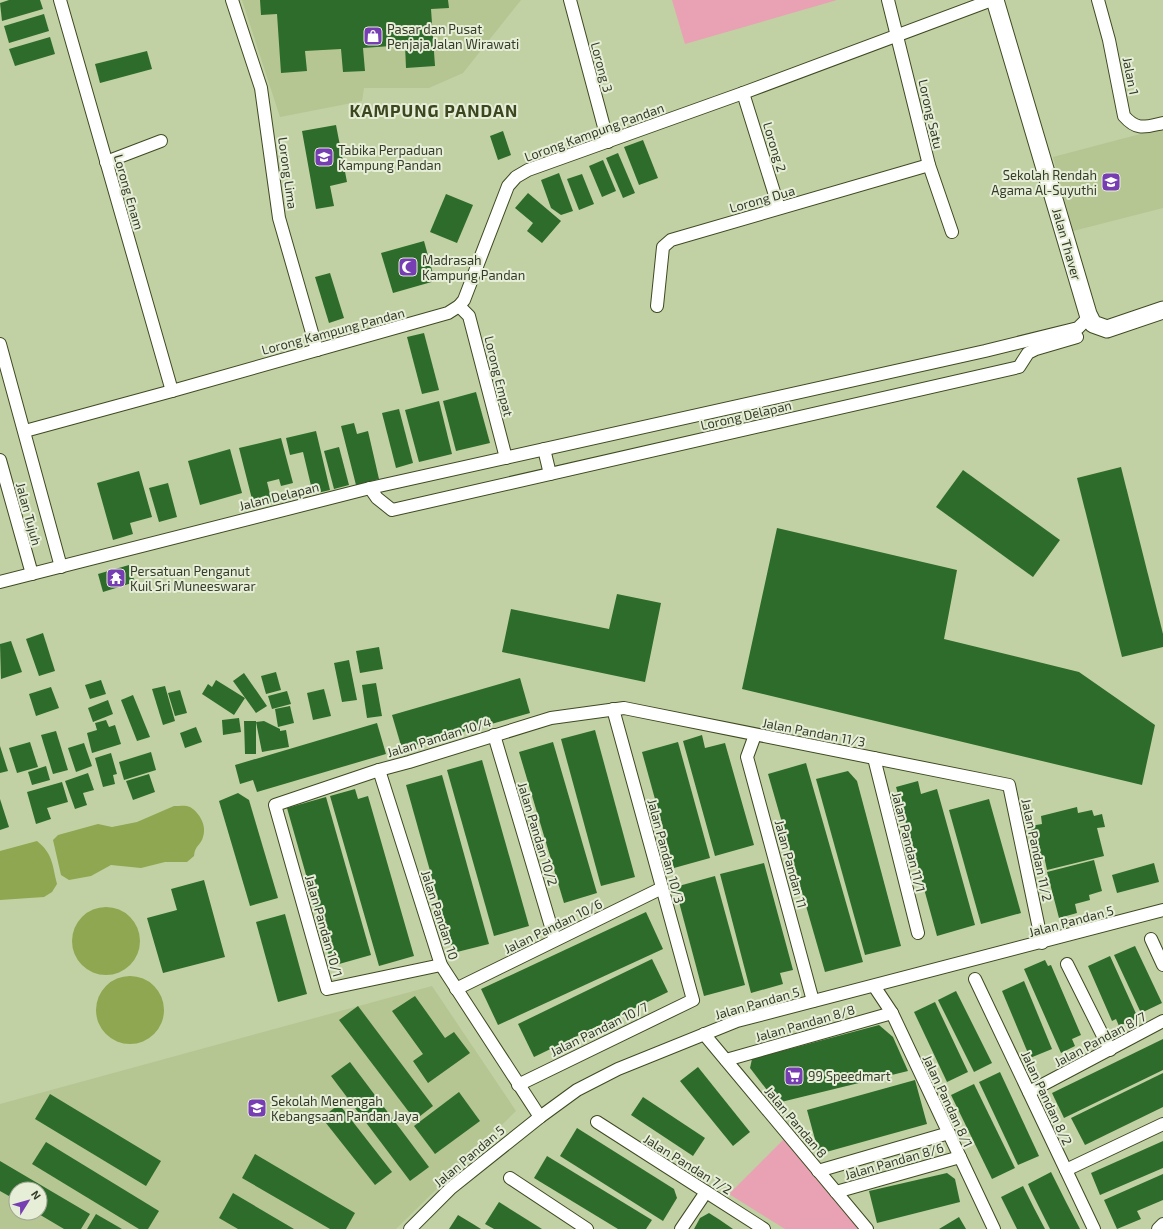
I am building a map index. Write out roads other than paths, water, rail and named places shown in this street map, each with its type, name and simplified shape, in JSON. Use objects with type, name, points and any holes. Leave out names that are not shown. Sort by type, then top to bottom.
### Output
[{"type":"street","name":"Lorong Enam","points":[[60,0],[172,392]]},
{"type":"street","name":"Lorong Lima","points":[[232,0],[261,88],[280,218],[317,350]]},
{"type":"street","name":"Lorong 3","points":[[570,0],[608,142]]},
{"type":"street","name":"Lorong Satu","points":[[888,0],[898,36],[928,165],[952,232]]},
{"type":"street","name":"Lorong Kampung Pandan","points":[[25,431],[172,392],[448,313],[459,306],[466,294],[508,186],[516,177],[528,170],[744,93],[992,0]]},
{"type":"street","name":"Jalan Thaver","points":[[996,0],[1090,319]]},
{"type":"street","name":"Jalan 1","points":[[1098,0],[1110,40],[1124,116],[1132,125],[1138,127],[1163,123]]},
{"type":"street","name":"Lorong 2","points":[[744,93],[779,208]]},
{"type":"street","points":[[106,162],[161,141]]},
{"type":"street","name":"Lorong Dua","points":[[657,306],[663,247],[666,242],[928,165]]},
{"type":"street","name":"Lorong Empat","points":[[459,306],[469,316],[506,458]]},
{"type":"street","points":[[1090,319],[1108,329],[1163,310]]},
{"type":"street","name":"Lorong Delapan","points":[[506,458],[1078,328],[1085,321],[1090,319]]},
{"type":"street","name":"Lorong Delapan","points":[[370,488],[377,498],[392,510],[1019,367],[1028,353],[1042,347],[1081,336],[1090,319]]},
{"type":"street","points":[[0,344],[61,567]]},
{"type":"street","points":[[544,449],[550,474]]},
{"type":"street","name":"Jalan Delapan","points":[[0,582],[370,488],[506,458]]},
{"type":"street","name":"Jalan Tujuh","points":[[0,460],[32,574]]},
{"type":"street","name":"Jalan Pandan 11/3","points":[[613,709],[624,708],[1009,785]]},
{"type":"street","name":"Jalan Pandan 10/4","points":[[275,805],[379,770],[551,718],[613,709]]},
{"type":"street","name":"Jalan Pandan 10/3","points":[[613,709],[693,1000]]},
{"type":"street","name":"Jalan Pandan 10/2","points":[[494,735],[555,940]]},
{"type":"street","name":"Jalan Pandan 11","points":[[755,735],[748,757],[813,1001]]},
{"type":"street","name":"Jalan Pandan 11/1","points":[[874,758],[918,933]]},
{"type":"street","name":"Jalan Pandan 10","points":[[379,770],[441,966],[540,1117]]},
{"type":"street","name":"Jalan Pandan 11/2","points":[[1009,785],[1042,943]]},
{"type":"street","name":"Jalan Pandan 10/1","points":[[275,805],[327,989],[441,966]]},
{"type":"street","name":"Jalan Pandan 10/6","points":[[456,989],[662,888]]},
{"type":"street","name":"Jalan Pandan 5","points":[[410,1229],[451,1188],[540,1117],[577,1090],[618,1069],[737,1021],[1042,943],[1163,910]]},
{"type":"street","points":[[1151,939],[1163,965]]},
{"type":"street","points":[[1067,964],[1110,1050]]},
{"type":"street","name":"Jalan Pandan 8/2","points":[[975,978],[1094,1229]]},
{"type":"street","name":"Jalan Pandan 8/1","points":[[874,986],[892,1013],[994,1229]]},
{"type":"street","name":"Jalan Pandan 10/7","points":[[518,1084],[693,1000]]},
{"type":"street","name":"Jalan Pandan 8/8","points":[[726,1060],[892,1013]]},
{"type":"street","name":"Jalan Pandan 8/7","points":[[1029,1092],[1163,1021]]},
{"type":"street","name":"Jalan Pandan 8","points":[[704,1034],[866,1229]]},
{"type":"street","name":"Jalan Pandan 7/2","points":[[597,1122],[764,1229]]},
{"type":"street","points":[[1066,1170],[1163,1124]]},
{"type":"street","name":"Jalan Pandan 8/6","points":[[818,1171],[949,1134]]},
{"type":"street","name":"Jalan Pandan 8/6","points":[[836,1192],[960,1157]]},
{"type":"street","points":[[510,1178],[587,1229]]},
{"type":"street","points":[[681,1229],[706,1192]]},
{"type":"street","points":[[1158,1229],[1163,1224]]},
{"type":"place","name":"Pasar dan Pusat Penjaja Jalan Wirawati","points":[[373,36]]},
{"type":"place","name":"Tabika Perpaduan Kampung Pandan","points":[[324,157]]},
{"type":"place","name":"Sekolah Rendah Agama Al-Suyuthi","points":[[1111,182]]},
{"type":"place","name":"Madrasah Kampung Pandan","points":[[408,267]]},
{"type":"place","name":"Persatuan Penganut Kuil Sri Muneeswarar","points":[[116,578]]},
{"type":"place","name":"99 Speedmart","points":[[794,1076]]},
{"type":"place","name":"Sekolah Menengah Kebangsaan Pandan Jaya","points":[[257,1108]]},
{"type":"district","name":"KAMPUNG PANDAN","points":[[434,111]]}]
